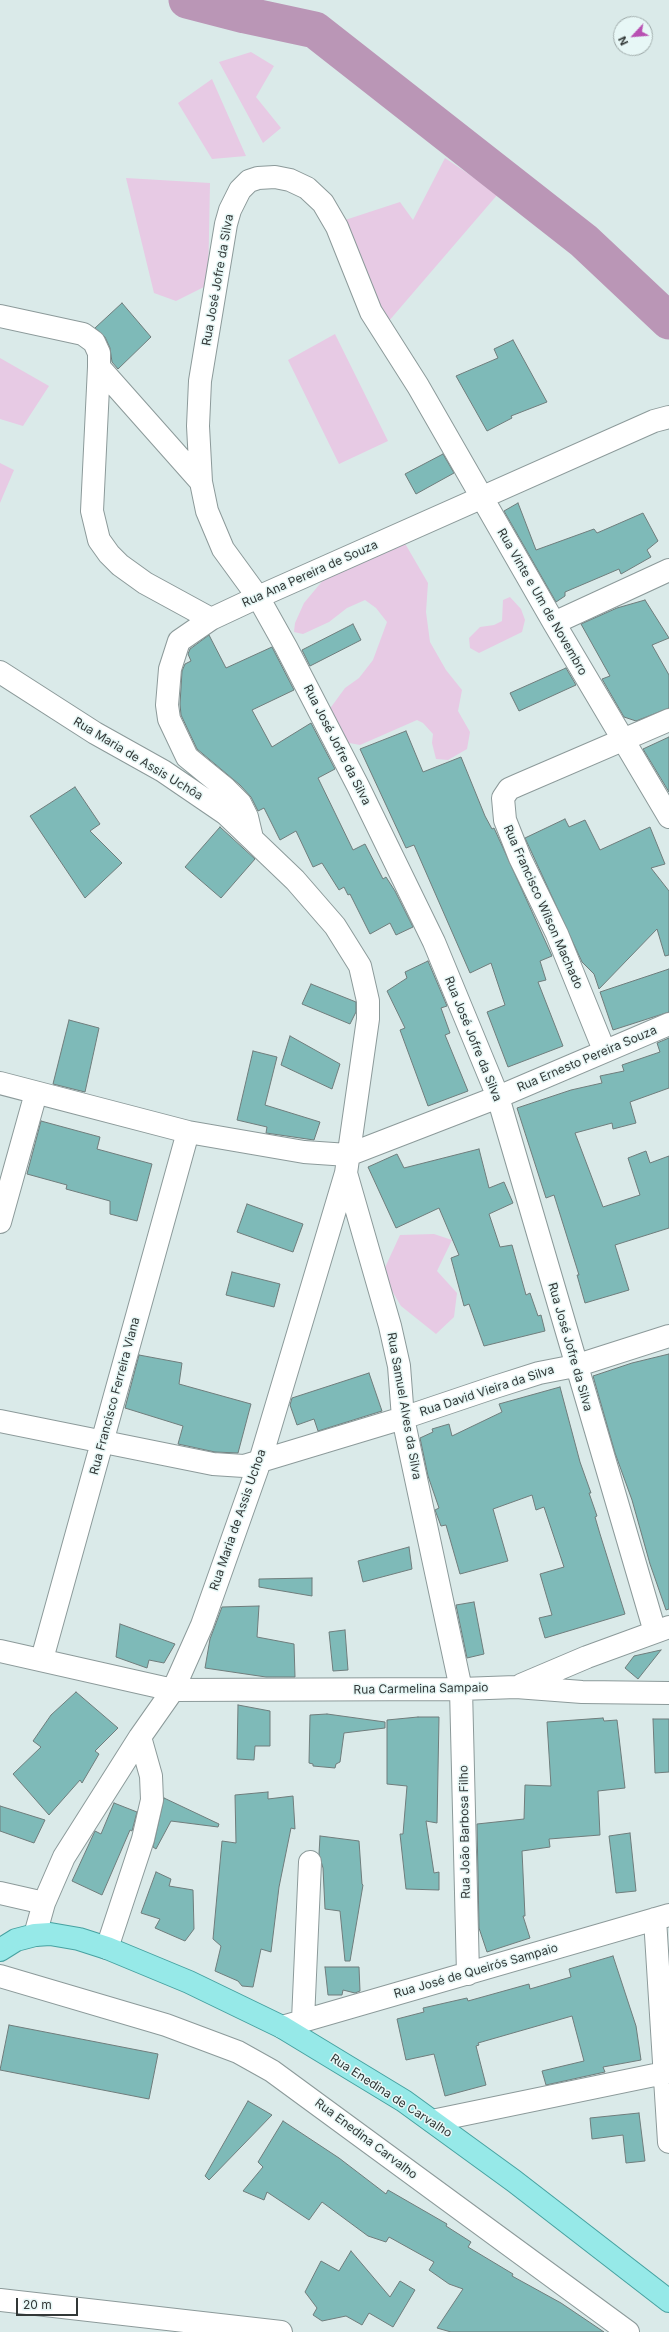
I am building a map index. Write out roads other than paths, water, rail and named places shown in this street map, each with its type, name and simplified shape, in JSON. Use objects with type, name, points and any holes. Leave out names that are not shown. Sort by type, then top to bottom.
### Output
[{"type":"main road","name":"Rua Enedina de Carvalho","points":[[0,1950],[16,1940],[35,1936],[65,1935],[107,1948],[189,1982],[282,2026],[404,2101],[514,2181],[669,2301]]},
{"type":"street","name":"Rua José Jofre da Silva","points":[[418,386],[371,312],[337,227],[323,203],[307,188],[290,180],[275,176],[258,178],[249,181],[240,190],[230,210],[200,381],[198,426],[201,482],[207,511],[223,549],[258,597],[322,714],[434,942],[498,1097],[575,1366],[662,1630]]},
{"type":"street","points":[[0,316],[84,334],[94,342],[99,353],[99,367],[92,512],[94,527],[99,540],[109,554],[120,565],[178,602],[212,619]]},
{"type":"street","name":"Rua José Jofre da Silva","points":[[99,367],[201,482]]},
{"type":"street","name":"Rua Vinte e Um de Novembro","points":[[418,386],[480,497],[669,817]]},
{"type":"street","name":"Rua Ana Pereira de Souza","points":[[179,641],[193,630],[212,619],[258,597],[480,497],[662,419]]},
{"type":"street","points":[[554,623],[669,570]]},
{"type":"street","points":[[178,602],[179,641],[170,669],[167,705],[169,719],[187,757],[225,788],[240,803],[247,817],[252,838]]},
{"type":"street","name":"Rua Maria de Assis Uchôa","points":[[0,672],[94,733],[183,783],[226,814],[295,880],[335,926],[360,966],[366,983],[368,1019],[347,1164]]},
{"type":"street","name":"Rua Francisco Wilson Machado","points":[[604,1050],[557,934],[520,858],[505,820],[502,805],[505,793],[509,789],[669,720]]},
{"type":"street","name":"Rua Ernesto Pereira Souza","points":[[347,1164],[604,1050],[669,1024]]},
{"type":"street","points":[[0,1083],[188,1132],[304,1152],[347,1164]]},
{"type":"street","points":[[0,1222],[36,1093]]},
{"type":"street","name":"Rua Francisco Ferreira Viana","points":[[42,1660],[188,1132]]},
{"type":"street","name":"Rua Samuel Alves da Silva","points":[[347,1164],[390,1326],[399,1366],[403,1418],[461,1689]]},
{"type":"street","name":"Rua Maria de Assis Uchoa","points":[[35,1936],[44,1902],[64,1857],[140,1737],[173,1690],[202,1625],[260,1460],[347,1164]]},
{"type":"street","name":"Rua David Vieira da Silva","points":[[0,1422],[236,1467],[403,1418],[539,1373],[575,1366],[669,1336]]},
{"type":"street","points":[[516,1687],[587,1657],[662,1630]]},
{"type":"street","name":"Rua Carmelina Sampaio","points":[[0,1651],[173,1690],[461,1689],[516,1687],[589,1692],[669,1693]]},
{"type":"street","name":"Rua João Barbosa Filho","points":[[461,1689],[468,1974]]},
{"type":"street","points":[[107,1948],[143,1839],[152,1800],[152,1776],[140,1737]]},
{"type":"street","points":[[304,2020],[310,1862]]},
{"type":"street","points":[[0,1893],[44,1902]]},
{"type":"street","points":[[662,1917],[669,2142]]},
{"type":"street","name":"Rua José de Queirós Sampaio","points":[[282,2026],[468,1974],[662,1917]]},
{"type":"street","name":"Rua Enedina Carvalho","points":[[0,1976],[77,1997],[204,2039],[238,2052],[272,2070],[628,2332]]},
{"type":"street","points":[[432,2121],[667,2073]]},
{"type":"street","points":[[0,2300],[281,2332]]},
{"type":"waterway","points":[[187,0],[245,15],[315,30],[584,241],[669,321]]}]
